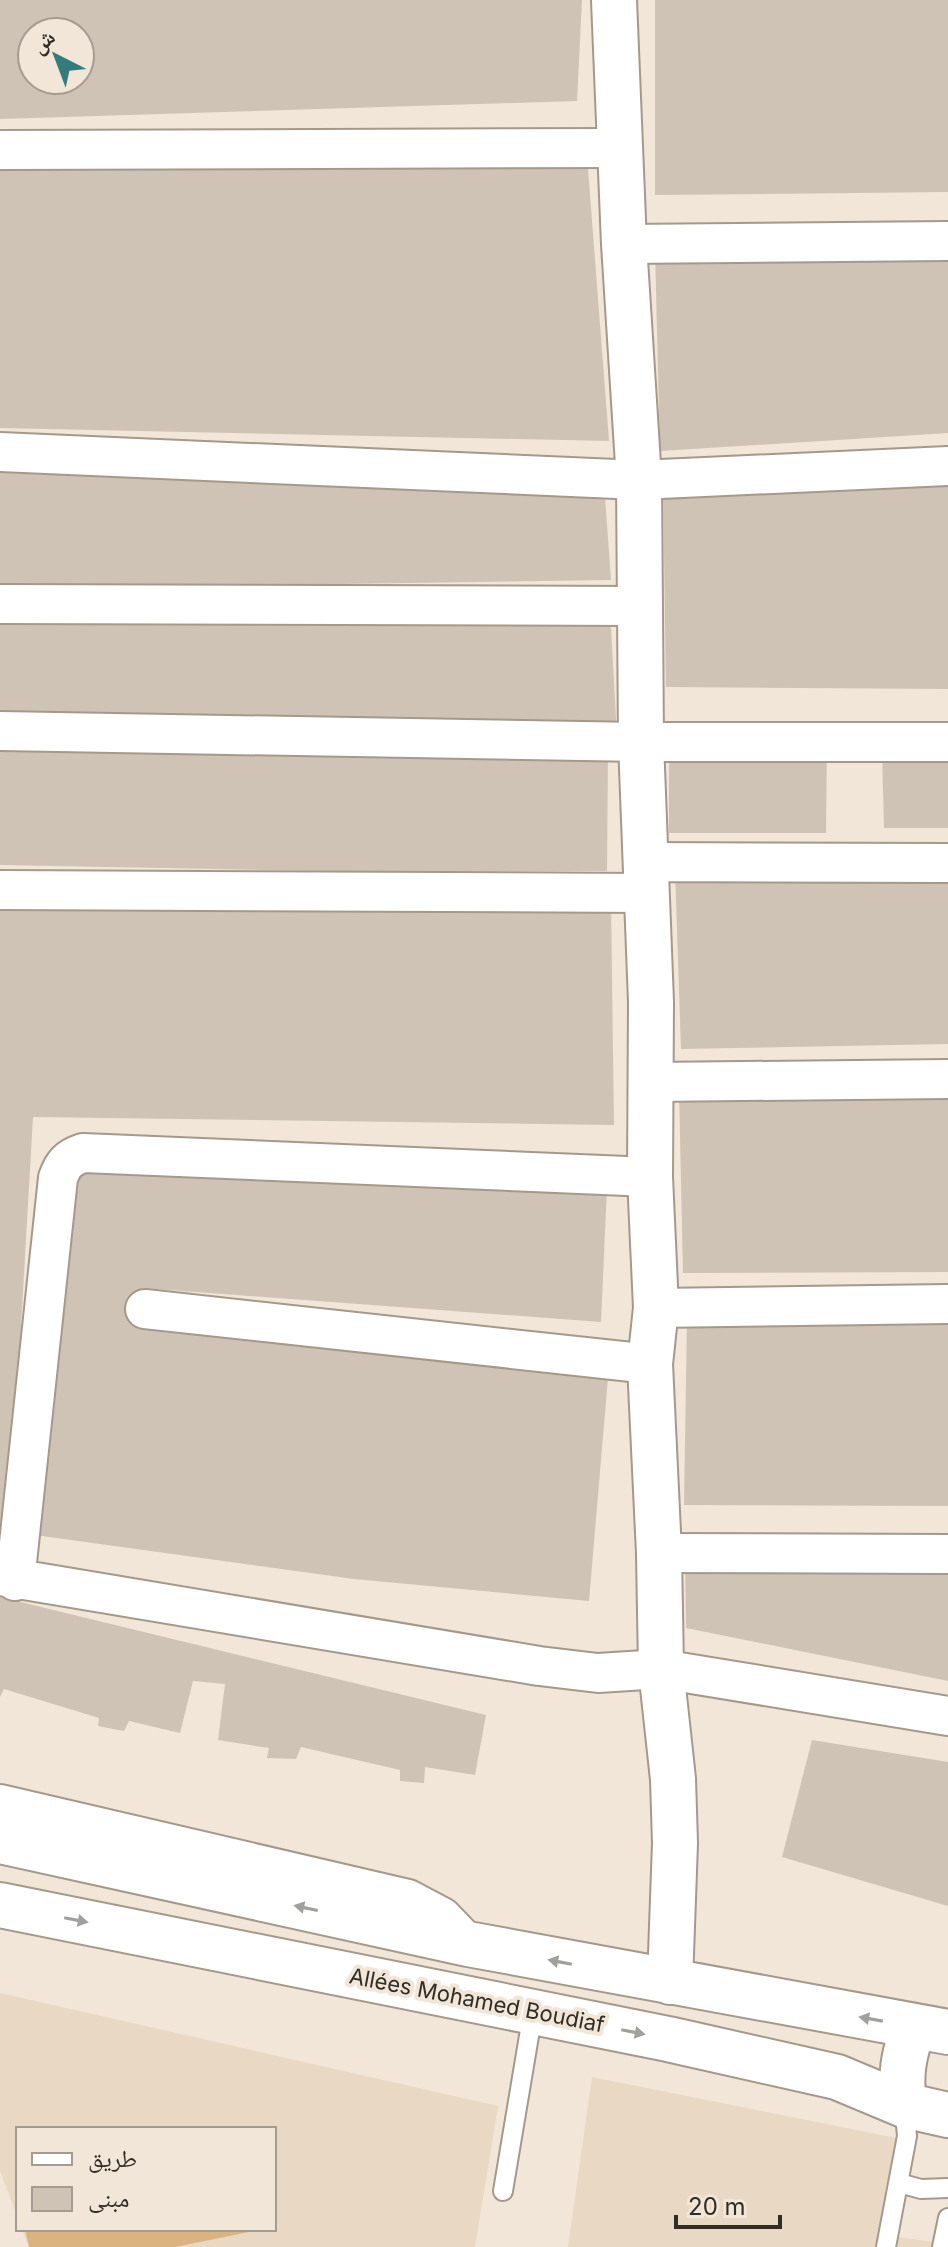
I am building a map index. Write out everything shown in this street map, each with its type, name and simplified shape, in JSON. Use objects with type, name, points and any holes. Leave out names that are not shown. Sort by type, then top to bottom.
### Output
[{"type":"main road","points":[[614,0],[624,244],[639,480],[641,742],[652,1082],[650,1177],[656,1308],[650,1364],[661,1669],[673,1779],[675,1843],[670,1982]]},
{"type":"main road","points":[[0,1841],[468,1944],[931,2029]]},
{"type":"main road","name":"Allées Mohamed Boudiaf","points":[[0,1905],[668,2039],[837,2077],[904,2105],[948,2115]]},
{"type":"main road","points":[[904,2105],[903,2053],[931,2029]]},
{"type":"street","points":[[0,150],[620,148]]},
{"type":"street","points":[[624,244],[948,241]]},
{"type":"street","points":[[0,452],[639,480],[948,466]]},
{"type":"street","points":[[0,604],[639,606]]},
{"type":"street","points":[[0,731],[641,742],[948,742]]},
{"type":"street","points":[[0,890],[645,877],[948,863]]},
{"type":"street","points":[[652,1082],[948,1079]]},
{"type":"street","points":[[650,1177],[83,1153],[72,1157],[63,1165],[58,1178],[8,1578],[539,1666],[598,1673],[661,1669],[948,1716]]},
{"type":"street","points":[[656,1308],[948,1304]]},
{"type":"street","points":[[145,1309],[650,1364]]},
{"type":"street","points":[[659,1553],[948,1554]]},
{"type":"street","points":[[0,1804],[408,1899],[442,1917],[468,1944]]},
{"type":"lane","points":[[503,2191],[533,2012]]},
{"type":"lane","points":[[886,2247],[907,2136],[904,2105]]},
{"type":"lane","points":[[899,2183],[921,2189],[948,2188]]},
{"type":"lane","points":[[942,2247],[948,2218]]},
{"type":"shaded area","points":[[0,1993],[498,2106],[475,2247],[29,2247],[23,2231],[276,2231],[276,2127],[16,2127],[16,2213],[0,2171]]},
{"type":"shaded area","points":[[592,2077],[911,2141],[897,2237],[948,2244],[948,2247],[568,2247]]},
{"type":"shaded area","points":[[25,2231],[249,2231],[175,2247],[29,2247]]},
{"type":"building","points":[[0,0],[582,0],[577,101],[0,119]]},
{"type":"building","points":[[655,0],[948,0],[948,192],[655,195]]},
{"type":"building","points":[[587,156],[609,441],[0,428],[0,160]]},
{"type":"building","points":[[948,247],[948,433],[660,451],[655,251]]},
{"type":"building","points":[[0,458],[604,483],[611,580],[0,589]]},
{"type":"building","points":[[948,474],[948,689],[666,687],[663,487]]},
{"type":"building","points":[[0,608],[610,611],[617,736],[0,726]]},
{"type":"building","points":[[0,735],[608,748],[607,871],[328,871],[0,865]]},
{"type":"building","points":[[827,742],[826,833],[669,833],[669,748]]},
{"type":"building","points":[[882,748],[948,749],[948,828],[884,828]]},
{"type":"building","points":[[675,869],[948,870],[948,1044],[681,1049]]},
{"type":"building","points":[[0,898],[611,902],[614,1125],[33,1117],[9,1534],[0,1532]]},
{"type":"building","points":[[948,1088],[948,1272],[683,1273],[679,1089]]},
{"type":"building","points":[[63,1165],[607,1187],[601,1322],[142,1288],[133,1318],[609,1366],[589,1601],[354,1579],[20,1533]]},
{"type":"building","points":[[948,1313],[948,1506],[684,1505],[687,1317]]},
{"type":"building","points":[[685,1552],[948,1554],[948,1681],[686,1628]]},
{"type":"building","points":[[0,1597],[486,1715],[475,1775],[425,1767],[424,1783],[400,1781],[400,1770],[301,1747],[296,1759],[267,1758],[269,1748],[218,1740],[225,1684],[193,1681],[180,1733],[129,1721],[124,1731],[98,1726],[99,1718],[4,1689],[0,1697]]},
{"type":"building","points":[[812,1740],[948,1762],[948,1906],[782,1857]]}]
